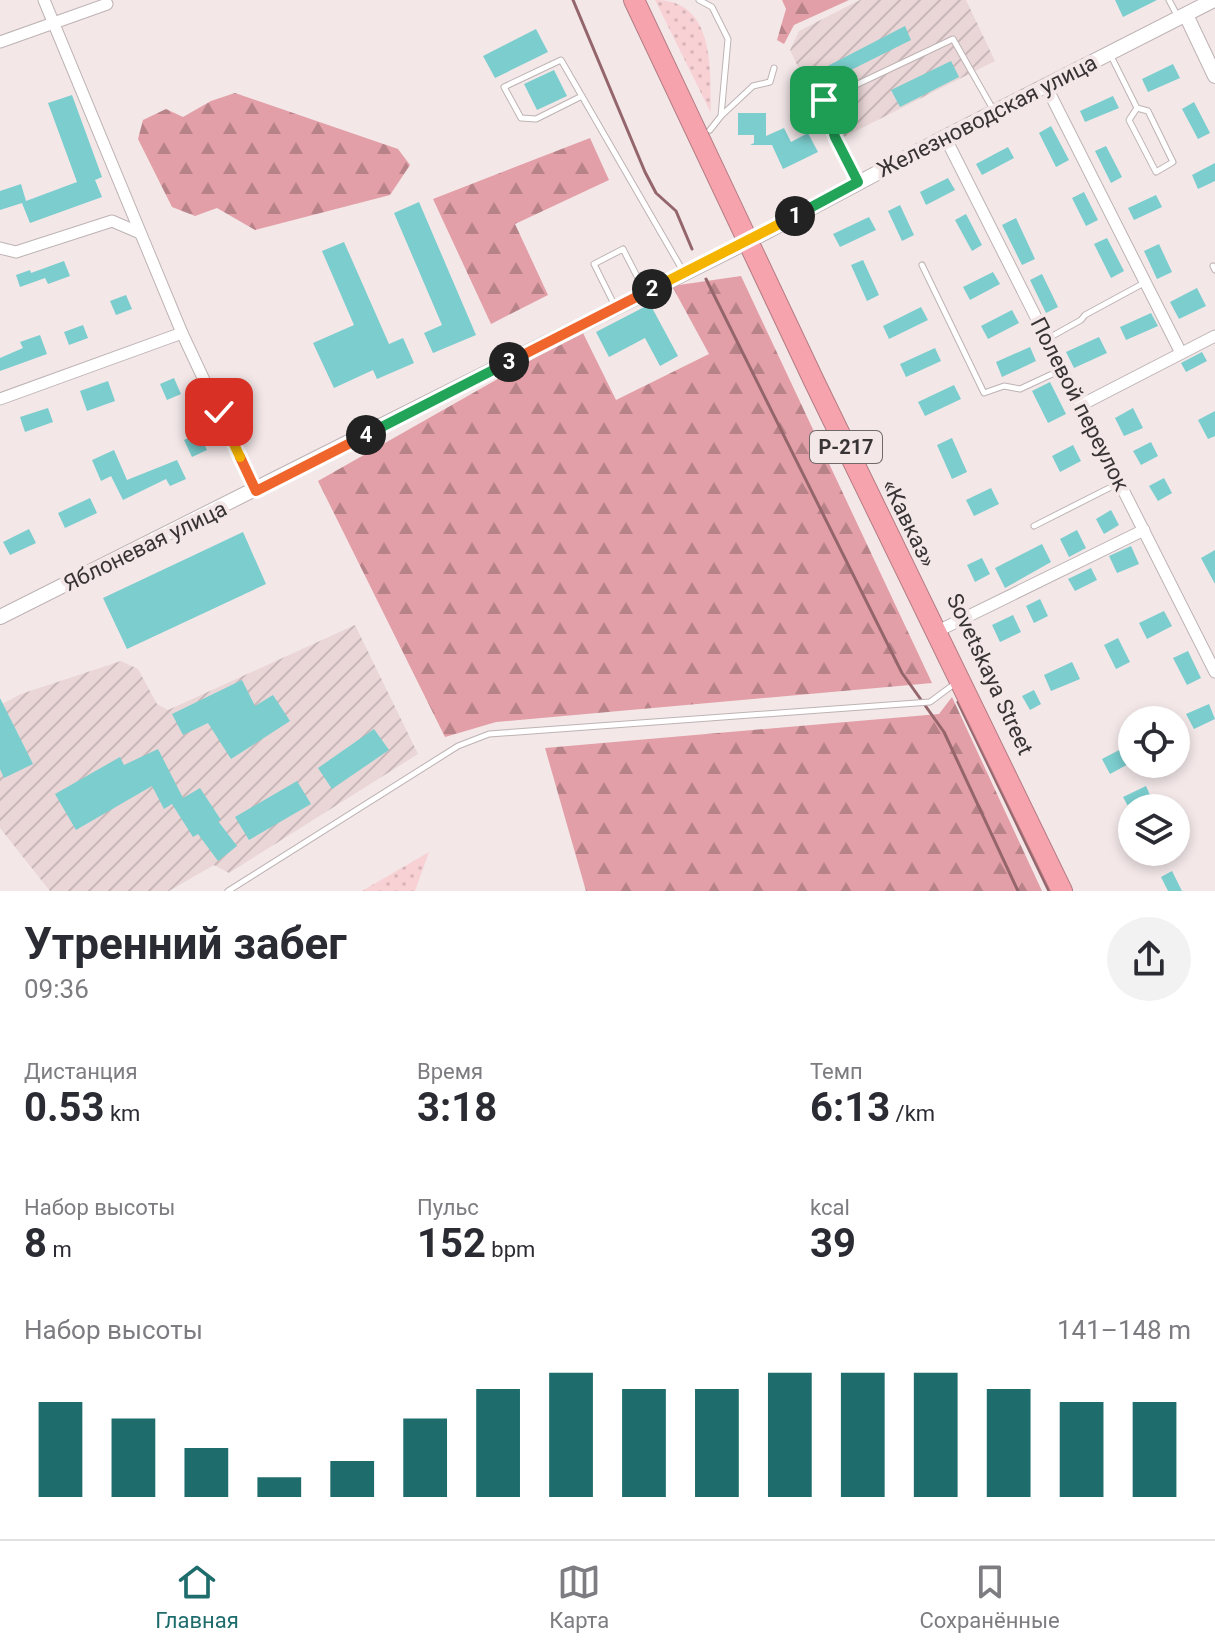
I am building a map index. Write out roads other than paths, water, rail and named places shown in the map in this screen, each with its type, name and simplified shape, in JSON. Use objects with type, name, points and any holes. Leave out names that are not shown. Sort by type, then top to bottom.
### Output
[{"type":"highway","name":"«Кавказ»","points":[[634,0],[755,237],[814,381],[962,679]]},
{"type":"highway","name":"Sovetskaya Street","points":[[646,0],[715,123],[755,237],[1065,891]]},
{"type":"street","points":[[44,0],[182,333],[256,491]]},
{"type":"street","name":"Железноводская улица","points":[[755,237],[1214,0]]},
{"type":"street","points":[[0,42],[107,4]]},
{"type":"street","points":[[1182,16],[1215,76]]},
{"type":"street","points":[[1046,86],[1181,353]]},
{"type":"street","name":"Полевой переулок","points":[[945,137],[1215,672]]},
{"type":"street","points":[[0,248],[16,252],[112,221],[140,233]]},
{"type":"street","name":"Яблоневая улица","points":[[0,617],[256,491],[755,237]]},
{"type":"street","points":[[0,399],[182,333]]},
{"type":"street","points":[[1081,405],[1215,336]]},
{"type":"street","points":[[942,629],[1144,530]]},
{"type":"lane","points":[[699,0],[712,7],[728,39],[715,123]]},
{"type":"lane","points":[[1169,0],[1182,16]]},
{"type":"lane","points":[[858,182],[835,137],[824,100],[953,39],[995,112]]},
{"type":"lane","points":[[1110,53],[1137,108],[1148,111],[1173,162],[1156,172],[1129,120],[1137,108]]},
{"type":"lane","points":[[582,96],[536,119],[521,118],[504,87],[561,60],[582,96],[684,272]]},
{"type":"lane","points":[[715,123],[753,86],[770,82],[774,68]]},
{"type":"lane","points":[[615,307],[594,264],[623,249],[645,292]]},
{"type":"lane","points":[[922,265],[984,393],[1004,386],[1020,389],[1063,369]]},
{"type":"lane","points":[[1047,339],[1145,283]]},
{"type":"lane","points":[[1034,526],[1120,482]]},
{"type":"lane","points":[[228,891],[458,746],[489,734],[930,702],[962,679]]},
{"type":"waterway","points":[[573,0],[645,172],[656,193],[676,211],[692,249]]},
{"type":"waterway","points":[[706,279],[902,673],[944,732],[1018,891]]},
{"type":"waterway","points":[[958,702],[1049,891]]}]
